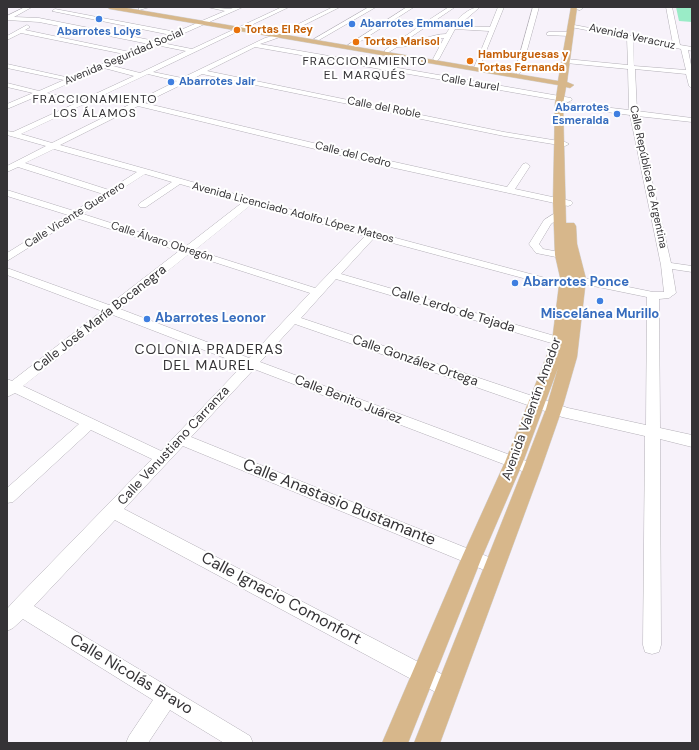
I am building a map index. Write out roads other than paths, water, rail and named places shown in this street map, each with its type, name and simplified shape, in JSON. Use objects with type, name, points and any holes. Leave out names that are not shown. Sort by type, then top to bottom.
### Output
[{"type":"main road","points":[[110,7],[476,68],[518,72],[565,92]]},
{"type":"main road","points":[[131,7],[144,8],[206,22]]},
{"type":"main road","name":"Avenida Valentín Amador","points":[[573,283],[561,255],[562,144],[565,92],[575,7]]},
{"type":"main road","points":[[275,35],[317,39],[387,51],[398,55],[436,59],[565,92]]},
{"type":"main road","name":"Avenida Valentín Amador","points":[[427,743],[554,409],[566,344],[573,283],[572,244],[562,206]]},
{"type":"main road","name":"Avenida Valentín Amador","points":[[395,743],[423,673],[538,403],[566,344]]},
{"type":"street","points":[[7,18],[13,11],[29,7]]},
{"type":"street","points":[[7,38],[55,11],[66,7]]},
{"type":"street","points":[[210,7],[231,11]]},
{"type":"street","name":"Avenida Seguridad Social","points":[[8,106],[40,94],[240,7]]},
{"type":"street","points":[[10,134],[81,103],[286,7]]},
{"type":"street","points":[[275,35],[327,7]]},
{"type":"street","points":[[7,169],[203,72],[254,45],[337,7]]},
{"type":"street","points":[[317,39],[374,7]]},
{"type":"street","points":[[351,45],[385,21],[411,7]]},
{"type":"street","points":[[387,51],[452,7]]},
{"type":"street","points":[[436,59],[453,27],[477,7]]},
{"type":"street","points":[[518,72],[536,7]]},
{"type":"street","points":[[668,7],[680,47],[690,73],[692,86]]},
{"type":"street","points":[[492,11],[500,9]]},
{"type":"street","points":[[476,68],[500,9]]},
{"type":"street","points":[[55,11],[177,34]]},
{"type":"street","points":[[325,13],[332,14]]},
{"type":"street","points":[[348,16],[368,19]]},
{"type":"street","points":[[7,18],[39,20],[194,51]]},
{"type":"street","points":[[461,20],[473,22]]},
{"type":"street","points":[[488,20],[496,20]]},
{"type":"street","points":[[66,40],[113,22]]},
{"type":"street","points":[[406,24],[425,25]]},
{"type":"street","points":[[453,27],[492,29]]},
{"type":"street","name":"Avenida Veracruz","points":[[549,34],[572,28],[630,36],[692,49]]},
{"type":"street","points":[[20,30],[132,54]]},
{"type":"street","points":[[396,45],[410,45],[436,35],[448,36]]},
{"type":"street","name":"Calle República de Argentina","points":[[630,36],[633,113],[666,264],[670,294]]},
{"type":"street","name":"Calle Laurel","points":[[254,45],[381,67],[565,92],[633,113],[692,120]]},
{"type":"street","points":[[381,67],[398,55]]},
{"type":"street","points":[[569,61],[690,73]]},
{"type":"street","points":[[7,66],[72,80]]},
{"type":"street","points":[[104,66],[185,81]]},
{"type":"street","name":"Calle del Roble","points":[[203,72],[504,134],[562,144]]},
{"type":"street","points":[[7,85],[81,103]]},
{"type":"street","name":"Calle del Cedro","points":[[139,104],[200,120],[509,191],[562,206]]},
{"type":"street","name":"Avenida Licenciado Adolfo López Mateos","points":[[10,134],[52,147],[372,234],[573,283],[653,295],[665,296],[670,294]]},
{"type":"street","points":[[18,164],[110,193]]},
{"type":"street","points":[[509,191],[526,166]]},
{"type":"street","name":"Calle Vicente Guerrero","points":[[7,258],[143,172]]},
{"type":"street","points":[[143,205],[179,182]]},
{"type":"street","name":"Calle Álvaro Obregón","points":[[7,193],[317,292]]},
{"type":"street","name":"Calle José María Bocanegra","points":[[9,388],[112,310],[250,201]]},
{"type":"street","points":[[561,255],[540,251],[534,244],[547,222],[562,206]]},
{"type":"street","name":"Calle Venustiano Carranza","points":[[7,622],[182,439],[372,234]]},
{"type":"street","points":[[666,264],[692,269]]},
{"type":"street","name":"Calle Benito Juárez","points":[[7,271],[532,469]]},
{"type":"street","name":"Calle Lerdo de Tejada","points":[[334,275],[566,344]]},
{"type":"street","points":[[652,645],[653,295]]},
{"type":"street","name":"Calle González Ortega","points":[[292,319],[554,409],[692,441]]},
{"type":"street","points":[[9,388],[89,423],[163,458]]},
{"type":"street","points":[[7,497],[89,423]]},
{"type":"street","name":"Calle Anastasio Bustamante","points":[[182,439],[495,567]]},
{"type":"street","name":"Calle Ignacio Comonfort","points":[[113,511],[423,673],[448,688]]},
{"type":"street","name":"Calle Nicolás Bravo","points":[[20,607],[242,743]]},
{"type":"street","points":[[136,743],[167,697]]},
{"type":"place","name":"Abarrotes Lolys","points":[[99,19]]},
{"type":"place","name":"Abarrotes Emmanuel","points":[[352,24]]},
{"type":"place","name":"Tortas El Rey","points":[[237,30]]},
{"type":"place","name":"Tortas Marisol","points":[[356,42]]},
{"type":"place","name":"Hamburguesas y Tortas Fernanda","points":[[470,61]]},
{"type":"place","name":"Abarrotes Jair","points":[[171,82]]},
{"type":"place","name":"Abarrotes Esmeralda","points":[[617,114]]},
{"type":"place","name":"Abarrotes Ponce","points":[[515,283]]},
{"type":"place","name":"Miscelánea Murillo","points":[[600,301]]},
{"type":"place","name":"Abarrotes Leonor","points":[[147,319]]},
{"type":"district","name":"FRACCIONAMIENTO EL MARQUÉS","points":[[365,69]]},
{"type":"district","name":"FRACCIONAMIENTO LOS ÁLAMOS","points":[[95,107]]},
{"type":"district","name":"COLONIA PRADERAS DEL MAUREL","points":[[209,358]]}]
